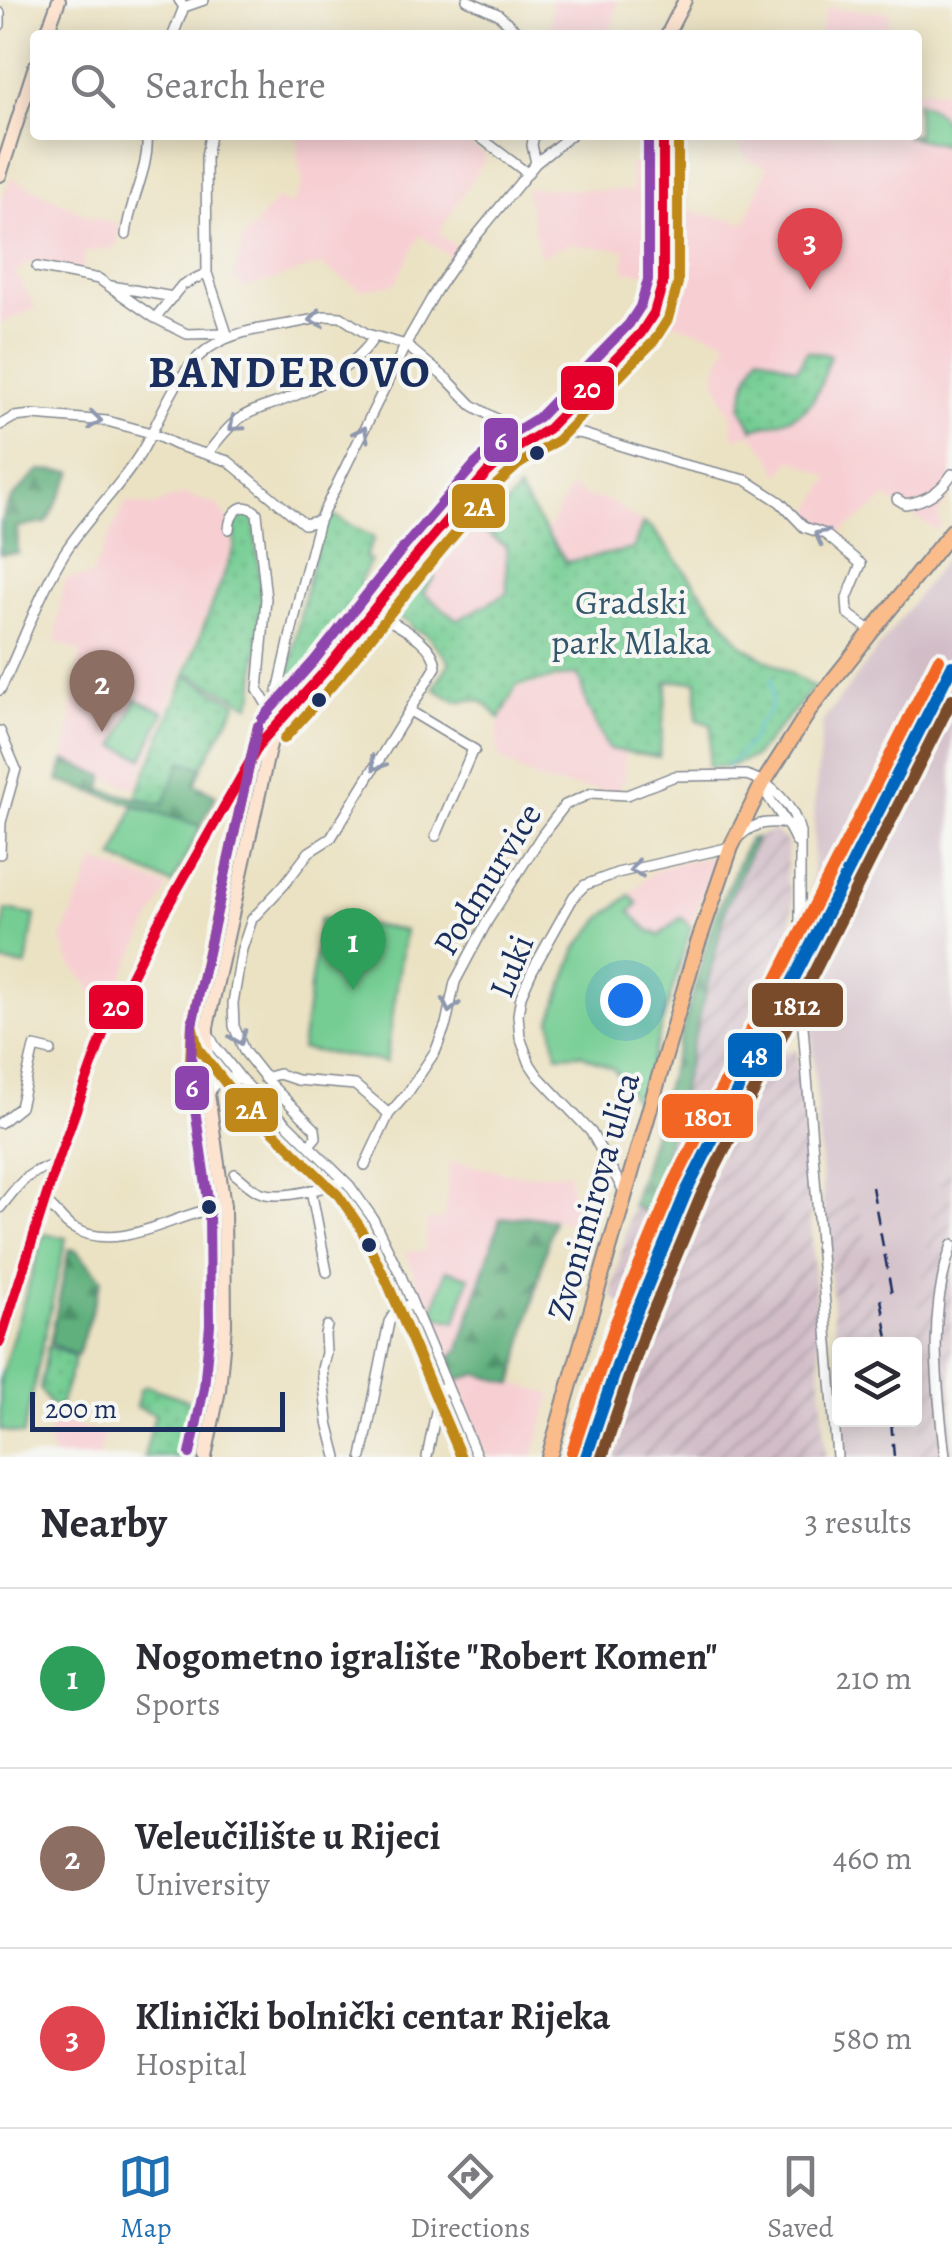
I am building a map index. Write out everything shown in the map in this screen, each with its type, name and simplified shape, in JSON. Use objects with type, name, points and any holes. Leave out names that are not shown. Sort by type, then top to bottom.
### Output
[{"type":"main road","points":[[48,30],[58,0]]},
{"type":"main road","points":[[670,30],[685,0]]},
{"type":"main road","points":[[0,175],[30,82]]},
{"type":"main road","points":[[0,1342],[106,1026],[220,812],[262,742],[486,474],[508,453],[548,429],[641,333],[658,305],[663,282],[663,140]]},
{"type":"main road","name":"Zvonimirova ulica","points":[[549,1457],[696,949],[732,846],[762,785],[814,705],[952,530]]},
{"type":"main road","points":[[205,1457],[220,1390],[225,1338],[224,1206],[205,1071],[207,1027],[274,728]]},
{"type":"street","points":[[174,30],[182,4],[204,0]]},
{"type":"street","points":[[467,0],[488,8],[516,30]]},
{"type":"street","points":[[0,13],[0,26]]},
{"type":"street","points":[[126,235],[146,161],[146,140]]},
{"type":"street","points":[[209,140],[207,272],[228,335]]},
{"type":"street","points":[[483,140],[527,174]]},
{"type":"street","points":[[533,140],[536,163]]},
{"type":"street","points":[[274,728],[310,548],[328,500],[420,316],[459,257],[536,163],[565,140]]},
{"type":"street","points":[[37,267],[99,278],[155,318],[188,334],[228,335],[325,316],[342,317],[374,337],[406,345],[472,405],[531,439]]},
{"type":"street","points":[[155,318],[186,282],[207,272]]},
{"type":"street","points":[[109,285],[172,296]]},
{"type":"street","points":[[0,690],[49,578],[68,548],[123,478],[190,367],[228,335]]},
{"type":"street","points":[[207,454],[242,416],[306,391],[330,377],[374,337]]},
{"type":"street","points":[[0,425],[14,417],[34,415],[107,420],[228,461],[304,524],[310,548]]},
{"type":"street","points":[[548,429],[583,434],[746,480],[780,502],[804,527],[824,534],[861,564],[847,598],[848,614],[873,632]]},
{"type":"street","points":[[897,499],[905,504],[925,500],[952,474]]},
{"type":"street","points":[[229,529],[231,515],[237,509],[247,508],[256,513],[266,599],[258,690],[270,710],[274,728]]},
{"type":"street","points":[[304,524],[319,521]]},
{"type":"street","points":[[309,1145],[316,1137],[316,1129],[264,1078],[237,1038],[232,1016],[234,993],[247,928],[256,912],[278,892],[309,852],[331,838],[434,673],[436,659],[418,640],[373,610]]},
{"type":"street","points":[[258,690],[270,695],[280,686]]},
{"type":"street","name":"Podmurvice","points":[[410,711],[475,750],[436,836]]},
{"type":"street","points":[[0,731],[16,768],[0,823],[0,854]]},
{"type":"street","name":"Podmurvice","points":[[365,1165],[389,1114],[436,1050],[456,982],[488,920],[565,806],[590,794],[627,795],[681,775],[746,775],[762,785]]},
{"type":"street","points":[[762,785],[789,824],[799,850]]},
{"type":"street","points":[[762,785],[782,799],[797,820],[800,832],[800,988],[837,1457]]},
{"type":"street","name":"Luki","points":[[625,1194],[591,1132],[530,1064],[520,1036],[518,1015],[522,996],[574,896],[585,885],[598,878],[732,846],[747,830],[762,822],[789,824]]},
{"type":"street","points":[[207,1027],[211,1041],[242,1080],[344,1180],[372,1217],[477,1457]]},
{"type":"street","points":[[0,1123],[20,1108],[34,1047],[51,1051]]},
{"type":"street","points":[[205,1071],[212,1062],[230,1063]]},
{"type":"street","points":[[264,1078],[280,1074],[311,1082],[356,1085],[389,1114]]},
{"type":"street","points":[[208,1100],[218,1080],[242,1080]]},
{"type":"street","points":[[0,1208],[32,1172],[56,1166]]},
{"type":"street","points":[[235,1174],[262,1193],[311,1190],[344,1180]]},
{"type":"street","points":[[311,1190],[327,1272]]},
{"type":"street","points":[[45,1202],[72,1228],[106,1236],[128,1234],[224,1206]]},
{"type":"street","points":[[945,1457],[935,1338],[941,1281],[952,1245]]},
{"type":"street","points":[[362,1457],[389,1322],[396,1312],[412,1303]]},
{"type":"street","points":[[328,1326],[322,1368],[328,1422],[338,1457]]},
{"type":"street","points":[[427,1457],[439,1396],[447,1386]]},
{"type":"shaded area","points":[[552,0],[618,0],[611,30],[548,30]]},
{"type":"shaded area","points":[[827,8],[890,12],[888,30],[820,30]]},
{"type":"shaded area","points":[[922,89],[952,91],[952,492],[938,515],[941,524],[937,531],[887,498],[838,535],[808,516],[830,477],[792,459],[780,475],[752,434],[734,438],[731,410],[726,409],[716,383],[716,371],[728,340],[665,320],[672,208],[746,222],[767,167],[748,160],[737,142],[922,140]]},
{"type":"shaded area","points":[[298,140],[466,140],[486,157],[439,233],[457,248],[450,257],[420,235],[395,283],[362,290],[321,265],[243,289],[233,278],[244,238],[277,199],[291,206],[303,183]]},
{"type":"shaded area","points":[[660,163],[657,274],[624,271],[625,250],[569,244],[540,256],[525,188],[632,191],[631,164]]},
{"type":"shaded area","points":[[11,177],[89,216],[120,225],[116,247],[84,253],[84,269],[29,263],[15,273],[36,308],[0,324],[0,203]]},
{"type":"shaded area","points":[[571,487],[586,496],[609,501],[643,523],[634,549],[566,562],[546,532]]},
{"type":"shaded area","points":[[184,494],[217,505],[233,526],[232,549],[136,789],[65,760],[81,652],[56,640],[61,596],[66,579],[91,576],[126,502],[152,506]]},
{"type":"shaded area","points":[[463,513],[506,547],[507,593],[458,620],[422,593],[415,564]]},
{"type":"shaded area","points":[[952,550],[952,1149],[933,1204],[915,1337],[879,1337],[869,1247],[857,1197],[823,1200],[809,990],[815,797],[823,721]]},
{"type":"shaded area","points":[[577,676],[602,741],[608,750],[625,752],[624,779],[617,792],[544,783],[501,760],[498,727],[518,688]]},
{"type":"shaded area","points":[[774,831],[788,843],[786,880],[793,897],[790,971],[632,1312],[611,1296],[632,1205],[714,918],[749,839]]},
{"type":"shaded area","points":[[715,856],[691,927],[681,917],[658,937],[630,912],[638,904],[630,895],[652,872]]},
{"type":"shaded area","points":[[95,861],[168,887],[106,1009],[96,1007],[89,985],[69,961],[63,941]]},
{"type":"shaded area","points":[[797,1049],[826,1457],[600,1457],[659,1296],[762,1057]]},
{"type":"shaded area","points":[[952,1149],[952,1457],[922,1457],[922,1337],[915,1337],[933,1204]]},
{"type":"shaded area","points":[[450,1161],[519,1175],[569,1173],[571,1194],[586,1193],[580,1224],[525,1216],[500,1219],[459,1349],[446,1361],[406,1251],[425,1251],[427,1219],[444,1220]]},
{"type":"shaded area","points":[[857,1197],[869,1247],[879,1337],[836,1337],[823,1200]]},
{"type":"shaded area","points":[[477,1374],[552,1394],[533,1457],[487,1457],[455,1381]]},
{"type":"shaded area","points":[[48,1417],[104,1434],[99,1457],[53,1457]]},
{"type":"shaded area","points":[[844,1427],[920,1427],[922,1457],[846,1457]]},
{"type":"green space","points":[[922,104],[942,118],[949,146],[922,140]]},
{"type":"green space","points":[[807,351],[830,355],[813,399],[786,420],[753,429],[741,407],[747,380],[759,354],[797,369]]},
{"type":"green space","points":[[40,470],[73,472],[46,523],[17,527],[18,553],[0,554],[6,506]]},
{"type":"green space","name":"Gradski park Mlaka","points":[[518,490],[566,562],[633,549],[643,523],[652,528],[742,645],[814,687],[754,757],[727,767],[708,767],[712,725],[697,720],[697,681],[668,681],[659,757],[608,749],[588,708],[578,674],[517,685],[500,719],[481,702],[456,702],[434,688],[450,662],[425,633],[412,629],[411,624],[381,607],[415,564],[435,577],[423,593],[458,620],[507,593],[506,547],[485,532]]},
{"type":"green space","points":[[242,512],[254,518],[262,598],[250,705],[186,673],[235,546],[234,523]]},
{"type":"green space","points":[[327,512],[374,538],[365,558],[371,561],[359,583],[365,590],[355,599],[287,701],[284,699],[302,605]]},
{"type":"green space","points":[[186,676],[237,703],[202,767],[181,761],[163,805],[136,797]]},
{"type":"green space","points":[[136,699],[164,712],[143,758],[116,746]]},
{"type":"green space","points":[[65,760],[104,776],[102,790],[163,805],[181,760],[202,767],[195,784],[216,795],[201,826],[58,781]]},
{"type":"green space","points":[[134,806],[201,826],[172,884],[114,858]]},
{"type":"green space","points":[[756,838],[727,905],[664,1159],[689,1169],[666,1223],[632,1205],[714,918],[749,839]]},
{"type":"green space","points":[[630,895],[638,904],[630,912],[652,934],[659,936],[681,917],[691,927],[638,1106],[614,1069],[581,1054],[557,1055],[551,1019],[577,948],[602,918]]},
{"type":"green space","points":[[6,910],[35,915],[26,966],[0,962]]},
{"type":"green space","points":[[320,918],[405,930],[386,1062],[301,1049]]},
{"type":"green space","points":[[525,1216],[553,1220],[513,1384],[477,1374],[455,1381],[446,1361],[459,1349],[500,1219]]},
{"type":"green space","points":[[44,1234],[66,1238],[23,1435],[0,1430],[0,1379]]},
{"type":"green space","points":[[69,1249],[76,1250],[102,1279],[77,1356],[50,1343]]},
{"type":"green space","points":[[446,1270],[469,1277],[456,1322],[432,1315]]},
{"type":"green space","points":[[48,1346],[75,1359],[59,1409],[48,1402],[40,1389]]},
{"type":"green space","points":[[146,1386],[206,1406],[195,1457],[144,1457],[155,1414],[136,1407],[140,1390]]},
{"type":"waterway","points":[[726,768],[751,742],[756,727],[769,712],[771,677]]},
{"type":"railway","points":[[872,1187],[893,1300]]},
{"type":"railway","points":[[881,1299],[888,1337]]},
{"type":"railway","points":[[892,1427],[894,1457]]},
{"type":"transit line","name":"6","points":[[262,719],[475,464],[500,441],[539,417],[629,324],[640,307],[648,280],[648,140]]},
{"type":"transit line","name":"20","points":[[0,1342],[106,1026],[158,923],[261,742],[325,671],[486,474],[509,453],[548,429],[641,333],[654,313],[663,282],[663,140]]},
{"type":"transit line","name":"2A","points":[[284,739],[497,484],[518,465],[558,440],[654,341],[668,319],[678,283],[678,140]]},
{"type":"transit line","name":"1801","points":[[572,1452],[616,1322],[674,1183],[939,659]]},
{"type":"transit line","name":"48","points":[[586,1457],[630,1328],[687,1190],[952,666]]},
{"type":"transit line","name":"1812","points":[[602,1457],[644,1333],[701,1196],[952,699]]},
{"type":"transit line","name":"2A","points":[[258,726],[192,1024],[198,1048],[230,1089],[338,1195],[359,1225],[461,1457]]},
{"type":"transit line","name":"6","points":[[190,1454],[204,1388],[210,1325],[209,1207],[191,1081],[192,1025],[258,726]]},
{"type":"transit line","name":"2A","points":[[192,1024],[193,1101]]},
{"type":"place","name":"Klinički bolnički centar Rijeka","points":[[810,290]]},
{"type":"place","name":"Veleučilište u Rijeci","points":[[102,732]]},
{"type":"place","name":"Nogometno igralište \"Robert Komen\"","points":[[353,990]]},
{"type":"district","name":"BANDEROVO","points":[[290,371]]}]
